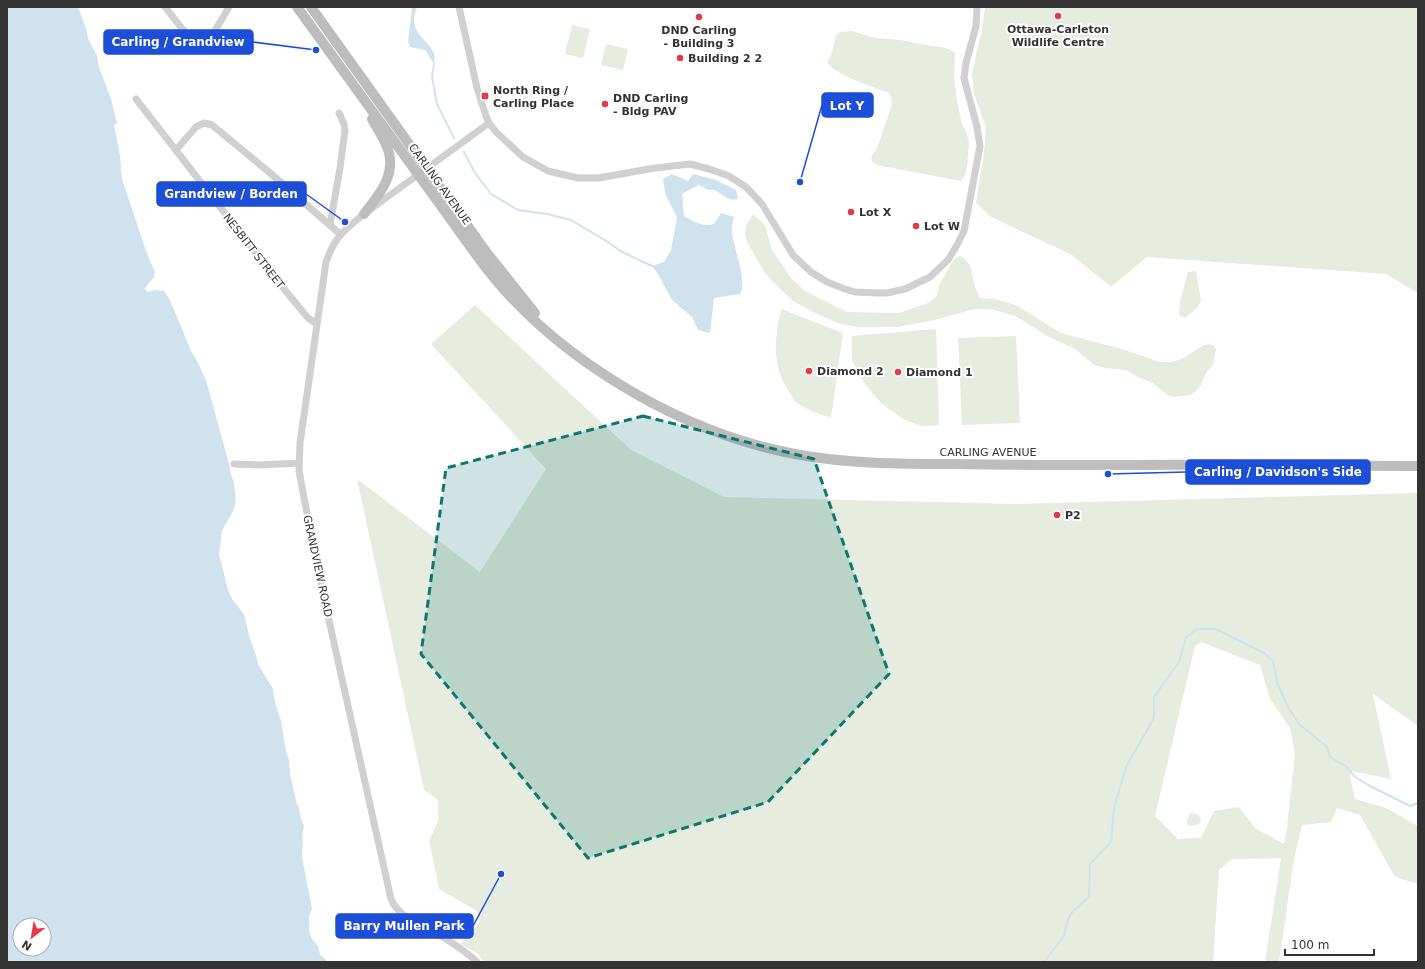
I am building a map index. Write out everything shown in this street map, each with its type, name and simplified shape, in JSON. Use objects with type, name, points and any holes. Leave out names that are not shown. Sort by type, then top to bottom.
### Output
[{"type":"main road","name":"CARLING AVENUE","points":[[297,7],[418,175],[489,272],[504,290],[560,343],[628,389],[678,416],[748,442],[793,454],[828,459],[943,464],[1418,466]]},
{"type":"main road","name":"CARLING AVENUE","points":[[313,7],[325,26],[507,279],[548,327],[581,358]]},
{"type":"main road","points":[[348,78],[386,146],[390,161],[390,169],[386,182],[378,196],[364,214]]},
{"type":"street","points":[[165,7],[188,34],[197,42],[204,44],[213,34],[229,7]]},
{"type":"street","points":[[459,7],[477,88],[489,124],[523,157],[548,170],[570,177],[598,178],[655,168],[690,164],[730,176],[746,187],[762,204],[793,255],[811,272],[827,282],[855,292],[876,293],[896,291],[915,285],[936,273],[953,253],[964,231],[980,146],[977,127],[964,78],[966,63],[971,50],[976,26],[977,7]]},
{"type":"street","name":"NESBITT STREET","points":[[136,99],[280,284],[308,318],[317,324]]},
{"type":"street","points":[[330,225],[345,130],[339,113]]},
{"type":"street","points":[[176,150],[196,127],[204,123],[212,125],[340,234]]},
{"type":"street","name":"GRANDVIEW ROAD","points":[[477,962],[448,941],[400,913],[391,899],[319,573],[299,471],[300,443],[326,262],[332,247],[340,234],[364,214],[489,124]]},
{"type":"street","points":[[234,464],[260,465],[300,462]]},
{"type":"highlighted area","points":[[643,416],[814,459],[889,674],[768,802],[588,858],[421,654],[446,468]]},
{"type":"shaded area","points":[[985,7],[1418,7],[1418,293],[1386,274],[1147,257],[1111,287],[1072,255],[991,217],[976,203],[984,153],[986,127],[974,94],[972,73],[982,30]]},
{"type":"shaded area","points":[[572,25],[590,29],[583,58],[565,54]]},
{"type":"shaded area","points":[[852,31],[875,38],[901,40],[941,47],[949,49],[955,53],[954,76],[957,101],[962,124],[969,142],[967,167],[965,175],[961,181],[880,166],[873,163],[871,157],[877,148],[892,105],[891,97],[889,93],[846,76],[831,67],[827,62],[831,56],[836,35],[840,32]]},
{"type":"shaded area","points":[[606,44],[628,49],[623,70],[601,65]]},
{"type":"shaded area","points":[[753,214],[765,225],[772,250],[791,278],[805,291],[847,312],[899,313],[928,303],[937,296],[939,285],[955,258],[960,256],[969,264],[973,275],[974,285],[980,298],[995,299],[1016,305],[1061,333],[1122,349],[1160,362],[1171,362],[1182,359],[1204,345],[1209,344],[1213,345],[1216,349],[1213,365],[1206,373],[1201,385],[1196,391],[1190,395],[1175,397],[1167,395],[1153,383],[1126,370],[1105,368],[1094,365],[1075,349],[1051,338],[1015,316],[991,309],[974,309],[935,320],[897,327],[859,327],[840,324],[793,301],[765,273],[745,236],[746,226]]},
{"type":"shaded area","points":[[1196,271],[1201,300],[1198,307],[1185,318],[1179,315],[1180,301],[1188,272]]},
{"type":"shaded area","points":[[475,305],[631,450],[724,497],[1016,504],[1418,493],[1418,726],[1373,694],[1391,779],[1352,771],[1350,775],[1355,799],[1386,808],[1418,826],[1418,884],[1395,877],[1360,815],[1337,808],[1331,822],[1302,825],[1294,859],[1279,962],[1265,962],[1281,858],[1232,859],[1219,870],[1213,962],[484,962],[478,954],[461,944],[479,923],[477,911],[439,889],[429,841],[438,821],[438,800],[424,790],[357,479],[480,572],[546,469],[431,344]],"holes":[[[1201,642],[1260,665],[1270,699],[1290,728],[1295,754],[1284,844],[1255,828],[1239,807],[1214,811],[1201,838],[1178,839],[1155,816],[1195,646]]]},
{"type":"shaded area","name":"Diamond 2","points":[[781,309],[843,333],[831,418],[809,410],[797,403],[793,399],[783,380],[779,370],[776,350],[777,330]]},
{"type":"shaded area","name":"Diamond 1","points":[[936,329],[939,425],[922,426],[903,419],[881,403],[865,384],[852,360],[852,336]]},
{"type":"shaded area","points":[[1016,336],[1020,423],[962,425],[958,338]]},
{"type":"shaded area","points":[[1190,813],[1197,814],[1201,818],[1200,823],[1195,826],[1187,825],[1187,820]]},
{"type":"water","points":[[7,7],[78,7],[88,38],[97,56],[99,67],[111,99],[117,123],[114,125],[120,155],[122,179],[146,251],[155,272],[154,277],[145,288],[147,292],[155,290],[164,291],[170,300],[192,353],[206,380],[234,482],[236,502],[233,511],[222,531],[219,554],[228,590],[232,599],[244,614],[258,664],[273,689],[275,703],[281,721],[297,805],[304,826],[302,835],[302,857],[312,909],[309,917],[309,930],[312,939],[318,946],[320,954],[328,962],[7,962]]},
{"type":"water","points":[[412,7],[417,7],[414,24],[419,34],[432,50],[434,55],[434,64],[425,50],[410,47],[408,42]]},
{"type":"water","points":[[672,174],[688,181],[693,174],[716,180],[736,190],[738,199],[733,200],[715,190],[708,190],[699,185],[682,194],[684,216],[695,222],[706,225],[714,224],[721,213],[734,217],[732,230],[741,273],[742,288],[740,294],[714,298],[710,333],[698,330],[692,317],[672,300],[652,266],[664,262],[671,250],[677,218],[665,193],[663,179]]},
{"type":"waterway","points":[[434,64],[432,77],[437,104],[454,138]]},
{"type":"waterway","points":[[464,152],[475,173],[491,194],[518,210],[547,214],[571,220],[622,252],[652,266]]},
{"type":"waterway","points":[[1044,962],[1064,936],[1068,919],[1073,911],[1089,897],[1090,864],[1111,842],[1114,807],[1127,765],[1154,718],[1154,697],[1179,662],[1186,637],[1197,629],[1216,629],[1264,653],[1273,661],[1277,682],[1288,707],[1299,724],[1327,747],[1330,757],[1347,767],[1355,777],[1370,786],[1410,806],[1418,803]]},
{"type":"place","name":"Ottawa-Carleton Wildlife Centre","points":[[1058,16]]},
{"type":"place","name":"DND Carling - Building 3","points":[[699,17]]},
{"type":"place","name":"Carling / Grandview","points":[[316,50]]},
{"type":"place","name":"Building 2 2","points":[[680,58]]},
{"type":"place","name":"North Ring / Carling Place","points":[[485,96]]},
{"type":"place","name":"DND Carling - Bldg PAV","points":[[605,104]]},
{"type":"place","name":"Lot Y","points":[[800,182]]},
{"type":"place","name":"Lot X","points":[[851,212]]},
{"type":"place","name":"Grandview / Borden","points":[[345,222]]},
{"type":"place","name":"Lot W","points":[[916,226]]},
{"type":"place","name":"Diamond 2","points":[[809,371]]},
{"type":"place","name":"Diamond 1","points":[[898,372]]},
{"type":"place","name":"Carling / Davidson's Side","points":[[1108,474]]},
{"type":"place","name":"P2","points":[[1057,515]]},
{"type":"place","name":"Barry Mullen Park","points":[[501,874]]}]
